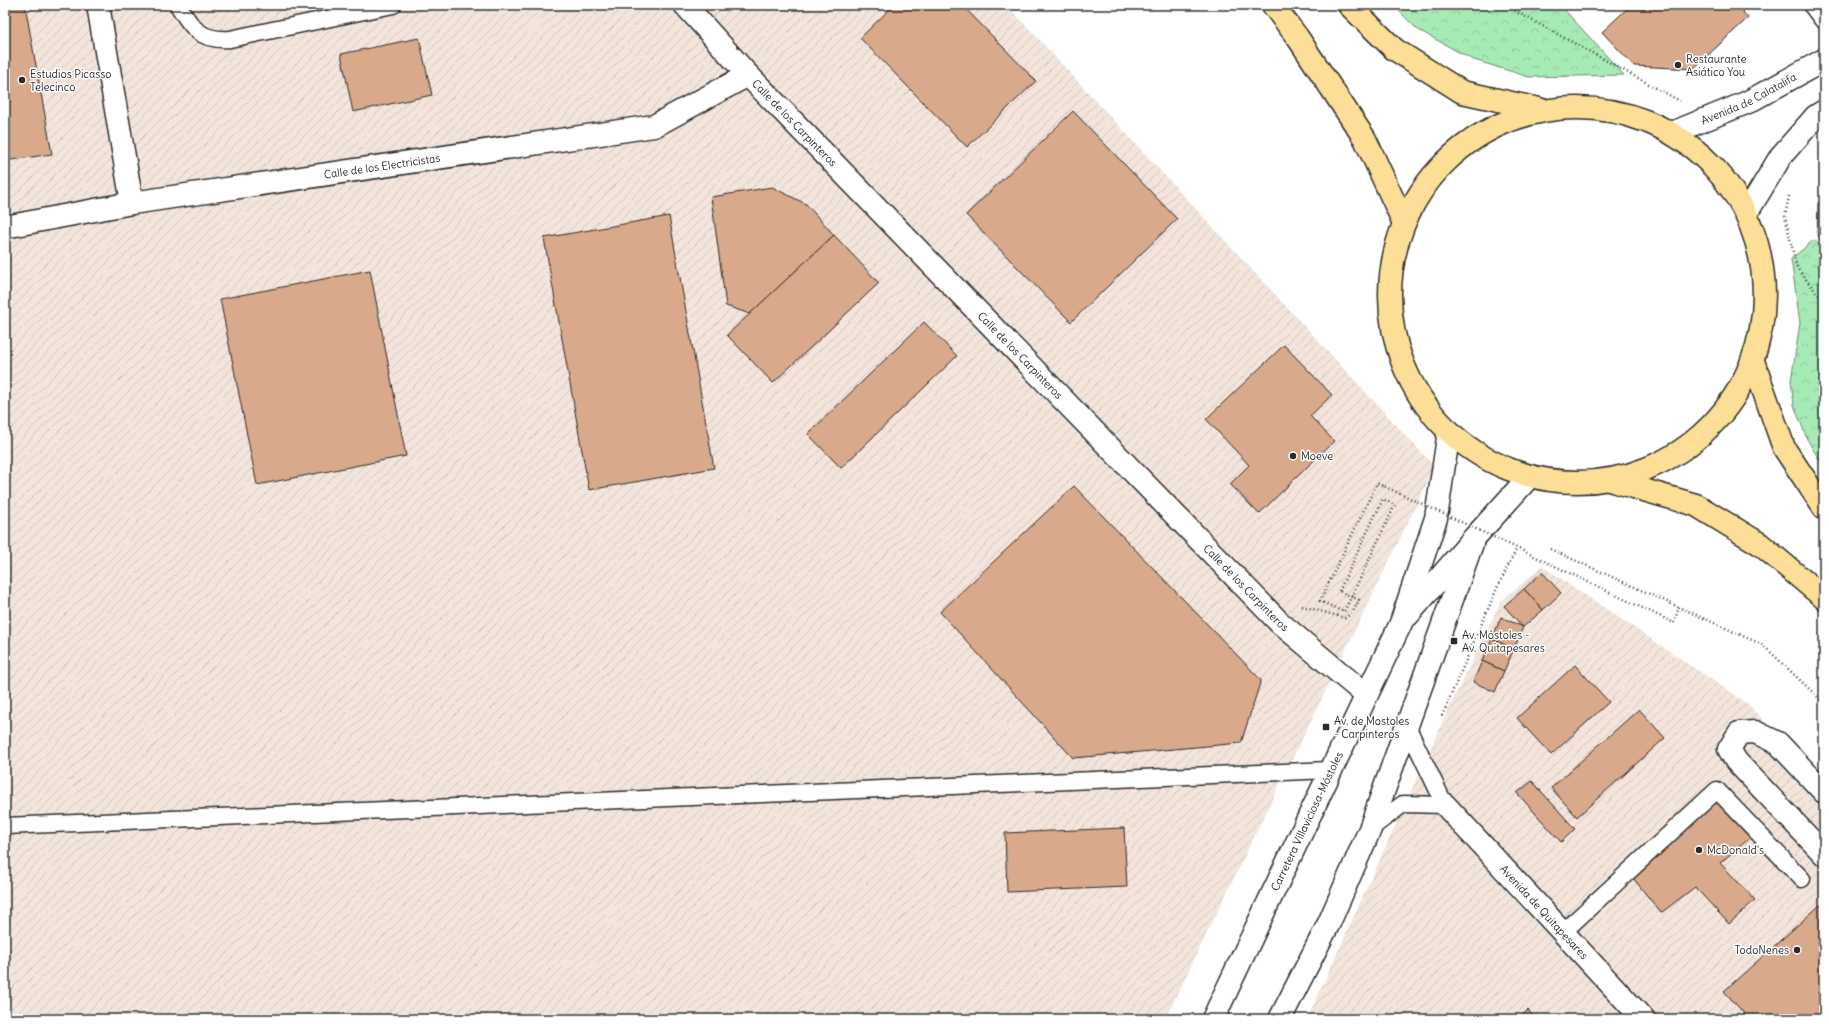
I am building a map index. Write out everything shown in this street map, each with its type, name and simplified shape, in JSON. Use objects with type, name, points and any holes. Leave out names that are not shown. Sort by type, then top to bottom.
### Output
[{"type":"main road","points":[[1273,5],[1298,38],[1365,139],[1404,223]]},
{"type":"main road","points":[[1349,5],[1394,49],[1462,92],[1542,110]]},
{"type":"main road","points":[[1576,107],[1609,110],[1642,119],[1672,133],[1702,155],[1727,182],[1746,214],[1757,242],[1764,272],[1765,302],[1761,332],[1753,361],[1736,396],[1711,427],[1681,452],[1646,470],[1608,480],[1569,482],[1530,476],[1501,466],[1474,451],[1449,431],[1420,397],[1400,356],[1391,312],[1392,266],[1404,223],[1418,195],[1436,170],[1459,149],[1484,132],[1512,118],[1542,110],[1576,107]]},
{"type":"main road","points":[[1753,361],[1784,448],[1824,508]]},
{"type":"main road","points":[[1608,480],[1696,505],[1760,544],[1824,598]]},
{"type":"street","points":[[98,5],[132,203]]},
{"type":"street","name":"Calle de los Carpinteros","points":[[685,5],[748,75],[1280,623],[1366,695]]},
{"type":"street","points":[[1815,5],[1824,17]]},
{"type":"street","name":"Avenida de Calatalifa","points":[[1672,133],[1748,102],[1824,60]]},
{"type":"street","name":"Calle de los Electricistas","points":[[5,227],[132,203],[654,126],[748,75]]},
{"type":"street","points":[[1746,214],[1781,156],[1816,116],[1824,111]]},
{"type":"street","points":[[1401,623],[1436,518],[1449,431]]},
{"type":"street","points":[[1401,623],[1530,476]]},
{"type":"street","points":[[1280,1019],[1329,923],[1370,829],[1474,538]]},
{"type":"street","name":"Carretera Villaviciosa-Móstoles","points":[[1212,1019],[1401,623]]},
{"type":"street","points":[[1824,792],[1778,743],[1756,732],[1739,733],[1729,749],[1736,761],[1824,854]]},
{"type":"street","name":"Avenida de Quitapesares","points":[[1445,805],[1643,1019]]},
{"type":"lane","points":[[178,5],[187,20],[198,33],[215,40],[245,36],[393,5]]},
{"type":"lane","points":[[1370,829],[1403,804],[1445,805],[1407,726]]},
{"type":"lane","points":[[5,826],[1330,770]]},
{"type":"lane","points":[[1563,932],[1717,790],[1802,879]]},
{"type":"path","points":[[1509,5],[1517,12],[1680,101]]},
{"type":"path","points":[[1789,194],[1785,217],[1798,268],[1824,302]]},
{"type":"path","points":[[1280,623],[1300,606],[1345,618],[1353,612],[1360,600],[1339,591],[1383,499],[1395,504],[1344,612],[1320,601],[1376,483],[1517,548],[1674,624],[1679,607]]},
{"type":"path","points":[[1442,716],[1498,586],[1517,548]]},
{"type":"path","points":[[1550,549],[1763,645],[1824,703]]},
{"type":"shaded area","points":[[5,5],[1007,5],[1435,467],[1165,1019],[5,1019]]},
{"type":"shaded area","points":[[1542,566],[1748,704],[1824,785],[1824,1019],[1307,1019],[1443,721],[1501,601]]},
{"type":"green space","points":[[1393,5],[1560,5],[1624,75],[1529,77],[1471,59],[1417,29]]},
{"type":"green space","points":[[1814,240],[1824,250],[1824,468],[1807,439],[1794,405],[1791,381],[1800,323],[1791,259]]},
{"type":"building","name":"Estudios Picasso Telecinco","points":[[5,5],[25,5],[52,154],[5,161]]},
{"type":"building","points":[[894,5],[962,5],[1036,81],[967,147],[860,38]]},
{"type":"building","points":[[1631,5],[1737,5],[1748,18],[1693,69],[1634,66],[1602,32]]},
{"type":"building","points":[[419,38],[432,95],[353,112],[341,54]]},
{"type":"building","points":[[1073,111],[1177,219],[1071,322],[966,215]]},
{"type":"building","points":[[772,187],[806,204],[834,235],[750,314],[726,306],[711,197]]},
{"type":"building","points":[[1824,198],[1824,242],[1817,234],[1818,203]]},
{"type":"building","points":[[669,216],[714,468],[589,490],[544,238]]},
{"type":"building","points":[[834,235],[879,283],[773,383],[727,335]]},
{"type":"building","points":[[370,270],[406,456],[257,485],[220,299]]},
{"type":"building","points":[[924,322],[957,356],[841,468],[808,434]]},
{"type":"building","points":[[1284,345],[1332,395],[1310,416],[1334,441],[1259,514],[1230,484],[1249,465],[1206,419]]},
{"type":"building","points":[[1074,486],[1261,680],[1241,743],[1073,758],[940,612]]},
{"type":"building","points":[[1542,572],[1561,593],[1543,610],[1524,589]]},
{"type":"building","points":[[1524,589],[1543,610],[1523,627],[1504,606]]},
{"type":"building","points":[[1501,617],[1523,627],[1514,649],[1492,639]]},
{"type":"building","points":[[1492,639],[1514,649],[1504,671],[1482,661]]},
{"type":"building","points":[[1482,661],[1504,671],[1495,692],[1473,682]]},
{"type":"building","points":[[1575,665],[1609,702],[1551,755],[1517,718]]},
{"type":"building","points":[[1639,709],[1665,738],[1577,817],[1551,788]]},
{"type":"building","points":[[1532,781],[1575,829],[1561,842],[1517,793]]},
{"type":"building","name":"McDonald's","points":[[1715,801],[1751,837],[1720,863],[1755,900],[1729,924],[1695,887],[1661,913],[1633,878]]},
{"type":"building","points":[[1124,828],[1127,887],[1007,892],[1005,833]]},
{"type":"building","name":"TodoNenes","points":[[1820,905],[1824,909],[1824,1011],[1815,1019],[1749,1019],[1724,991]]},
{"type":"building","points":[[1528,1010],[1536,1019],[1518,1019]]},
{"type":"place","name":"Restaurante Asiático You","points":[[1678,65]]},
{"type":"place","name":"Estudios Picasso Telecinco","points":[[22,80]]},
{"type":"place","name":"Moeve","points":[[1293,456]]},
{"type":"place","name":"Av. Móstoles - Av. Quitapesares","points":[[1454,641]]},
{"type":"place","name":"Av. de Mostoles - Carpinteros","points":[[1326,727]]},
{"type":"place","name":"McDonald's","points":[[1699,850]]},
{"type":"place","name":"TodoNenes","points":[[1797,950]]}]
